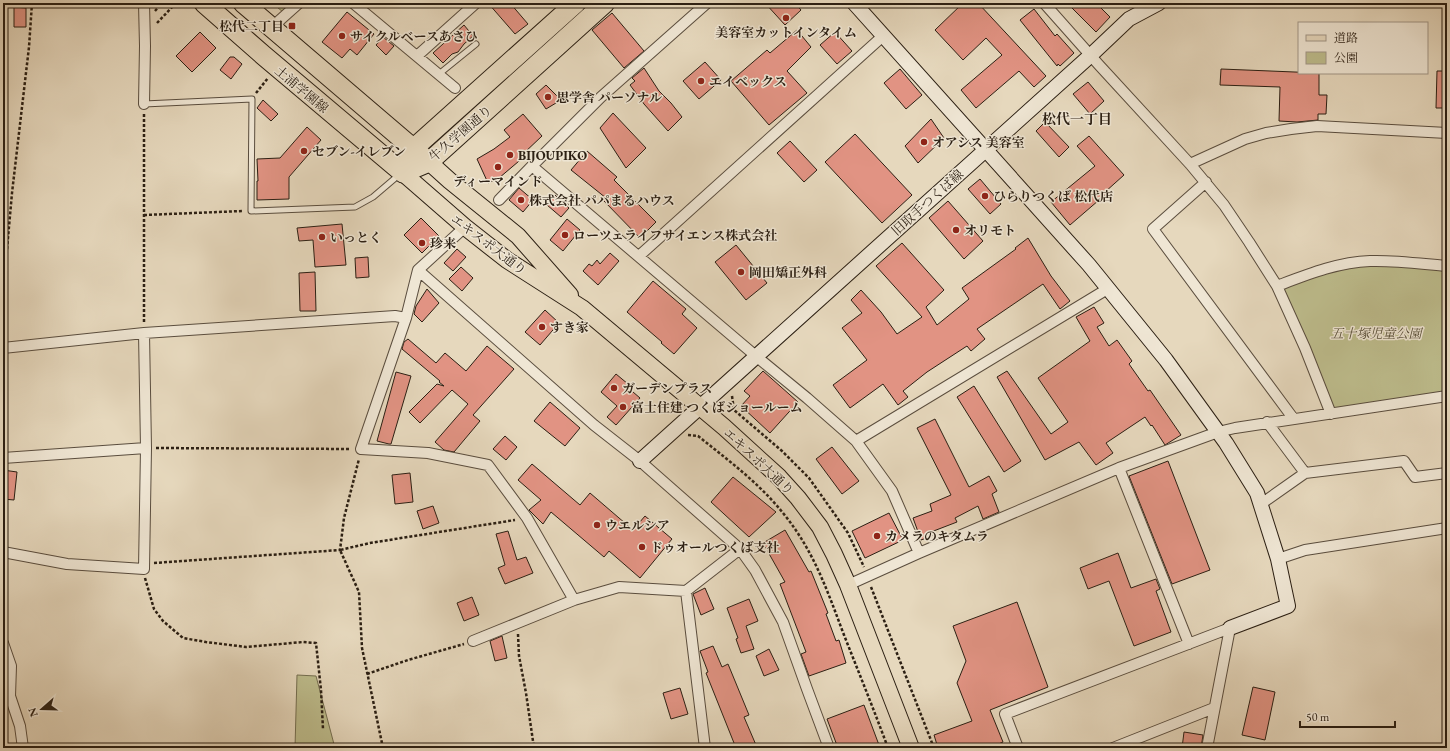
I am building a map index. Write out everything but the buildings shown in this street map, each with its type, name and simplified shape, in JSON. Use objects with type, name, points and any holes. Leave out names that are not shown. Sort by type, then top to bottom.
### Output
[{"type":"highway","name":"土浦学園線","points":[[204,3],[263,55],[403,172]]},
{"type":"highway","name":"土浦学園線","points":[[243,3],[429,162]]},
{"type":"highway","name":"牛久学園通り","points":[[403,172],[413,149],[576,3]]},
{"type":"highway","name":"牛久学園通り","points":[[403,172],[429,162],[605,3]]},
{"type":"main road","name":"エキスポ大通り","points":[[429,162],[518,236],[582,308],[699,408],[724,427],[779,477],[798,498],[820,527],[834,554],[848,585],[911,748]]},
{"type":"main road","name":"エキスポ大通り","points":[[403,172],[465,227],[507,260],[582,308]]},
{"type":"street","points":[[144,3],[144,104]]},
{"type":"street","points":[[272,28],[299,3]]},
{"type":"street","points":[[353,3],[455,88]]},
{"type":"street","points":[[417,56],[476,3]]},
{"type":"street","points":[[499,200],[601,97],[707,3]]},
{"type":"street","points":[[854,3],[1109,288],[1166,360],[1218,432],[1257,493],[1278,559],[1288,606],[1005,714],[1018,748]]},
{"type":"street","points":[[1044,3],[1190,164],[1224,205],[1277,286],[1305,348],[1331,414]]},
{"type":"street","name":"旧取手つくば線","points":[[640,461],[757,357],[1129,19],[1159,3]]},
{"type":"street","points":[[639,256],[883,36]]},
{"type":"street","points":[[1190,164],[1245,139],[1266,133],[1290,129],[1317,126],[1447,133]]},
{"type":"street","points":[[532,166],[856,441],[892,492],[919,553]]},
{"type":"street","points":[[1206,182],[1153,229],[1293,418]]},
{"type":"street","points":[[465,227],[418,270],[406,318],[361,449],[428,453],[488,465],[527,518],[574,600]]},
{"type":"street","points":[[1277,286],[1310,273],[1343,265],[1369,261],[1447,266]]},
{"type":"street","points":[[418,270],[594,425],[640,461],[740,549],[754,570],[783,622],[829,748]]},
{"type":"street","points":[[856,441],[1109,288]]},
{"type":"street","points":[[3,348],[144,333],[395,316],[406,318]]},
{"type":"street","points":[[3,552],[67,564],[144,566],[146,448],[144,333]]},
{"type":"street","points":[[848,585],[919,553],[1119,468],[1218,432],[1267,422],[1331,414],[1447,396]]},
{"type":"street","points":[[1267,422],[1305,473]]},
{"type":"street","points":[[3,458],[146,448]]},
{"type":"street","points":[[1261,504],[1305,473],[1404,461],[1415,477],[1447,472]]},
{"type":"street","points":[[1119,468],[1189,644]]},
{"type":"street","points":[[1278,559],[1305,550],[1447,528]]},
{"type":"street","points":[[473,641],[574,600],[619,587],[686,591],[740,549]]},
{"type":"street","points":[[686,591],[705,748]]},
{"type":"street","points":[[1207,748],[1230,628]]},
{"type":"street","points":[[3,643],[11,666],[10,696],[20,726],[23,748]]},
{"type":"street","points":[[1113,748],[1214,708]]},
{"type":"lane","points":[[439,74],[476,44]]},
{"type":"lane","points":[[144,104],[252,99],[251,211],[355,207],[373,197],[403,172]]},
{"type":"path","points":[[3,294],[12,193],[29,47],[32,3]]},
{"type":"path","points":[[162,3],[155,10],[157,23],[176,3]]},
{"type":"path","points":[[252,99],[268,77]]},
{"type":"path","points":[[144,104],[144,333]]},
{"type":"path","points":[[144,215],[251,211]]},
{"type":"path","points":[[684,436],[690,434],[698,436],[751,479],[784,514],[810,552],[888,748]]},
{"type":"path","points":[[146,448],[361,449],[344,518],[340,550],[359,592],[360,635],[383,748]]},
{"type":"path","points":[[323,729],[316,643],[303,642],[246,646],[183,638],[163,621],[154,609],[146,585],[144,566],[340,550],[527,518]]},
{"type":"path","points":[[518,623],[519,656],[534,748]]},
{"type":"path","points":[[367,674],[473,641]]},
{"type":"green space","points":[[272,3],[292,3],[283,12]]},
{"type":"green space","name":"五十塚児童公園","points":[[1343,265],[1447,266],[1447,396],[1331,414],[1277,286]]},
{"type":"green space","points":[[297,675],[316,676],[335,748],[295,748]]},
{"type":"place","name":"美容室カットインタイム","points":[[786,18]]},
{"type":"place","name":"松代二丁目","points":[[292,26]]},
{"type":"place","name":"サイクルベースあさひ","points":[[342,36]]},
{"type":"place","name":"エイベックス","points":[[701,81]]},
{"type":"place","name":"思学舎 パーソナル","points":[[548,97]]},
{"type":"place","name":"オアシス 美容室","points":[[924,142]]},
{"type":"place","name":"セブン-イレブン","points":[[304,151]]},
{"type":"place","name":"BIJOUPIKO","points":[[510,155]]},
{"type":"place","name":"ディーマインド","points":[[498,167]]},
{"type":"place","name":"ひらりつくば 松代店","points":[[985,196]]},
{"type":"place","name":"株式会社 パパまるハウス","points":[[521,200]]},
{"type":"place","name":"オリモト","points":[[956,230]]},
{"type":"place","name":"ローツェライフサイエンス株式会社","points":[[565,235]]},
{"type":"place","name":"いっとく","points":[[322,237]]},
{"type":"place","name":"珍来","points":[[422,243]]},
{"type":"place","name":"岡田矯正外科","points":[[741,272]]},
{"type":"place","name":"すき家","points":[[542,327]]},
{"type":"place","name":"ガーデンプラス","points":[[614,388]]},
{"type":"place","name":"富士住建 つくばショールーム","points":[[623,407]]},
{"type":"place","name":"ウエルシア","points":[[597,525]]},
{"type":"place","name":"カメラのキタムラ","points":[[877,536]]},
{"type":"place","name":"ドゥオールつくば支社","points":[[642,547]]},
{"type":"district","name":"松代一丁目","points":[[1077,119]]}]
